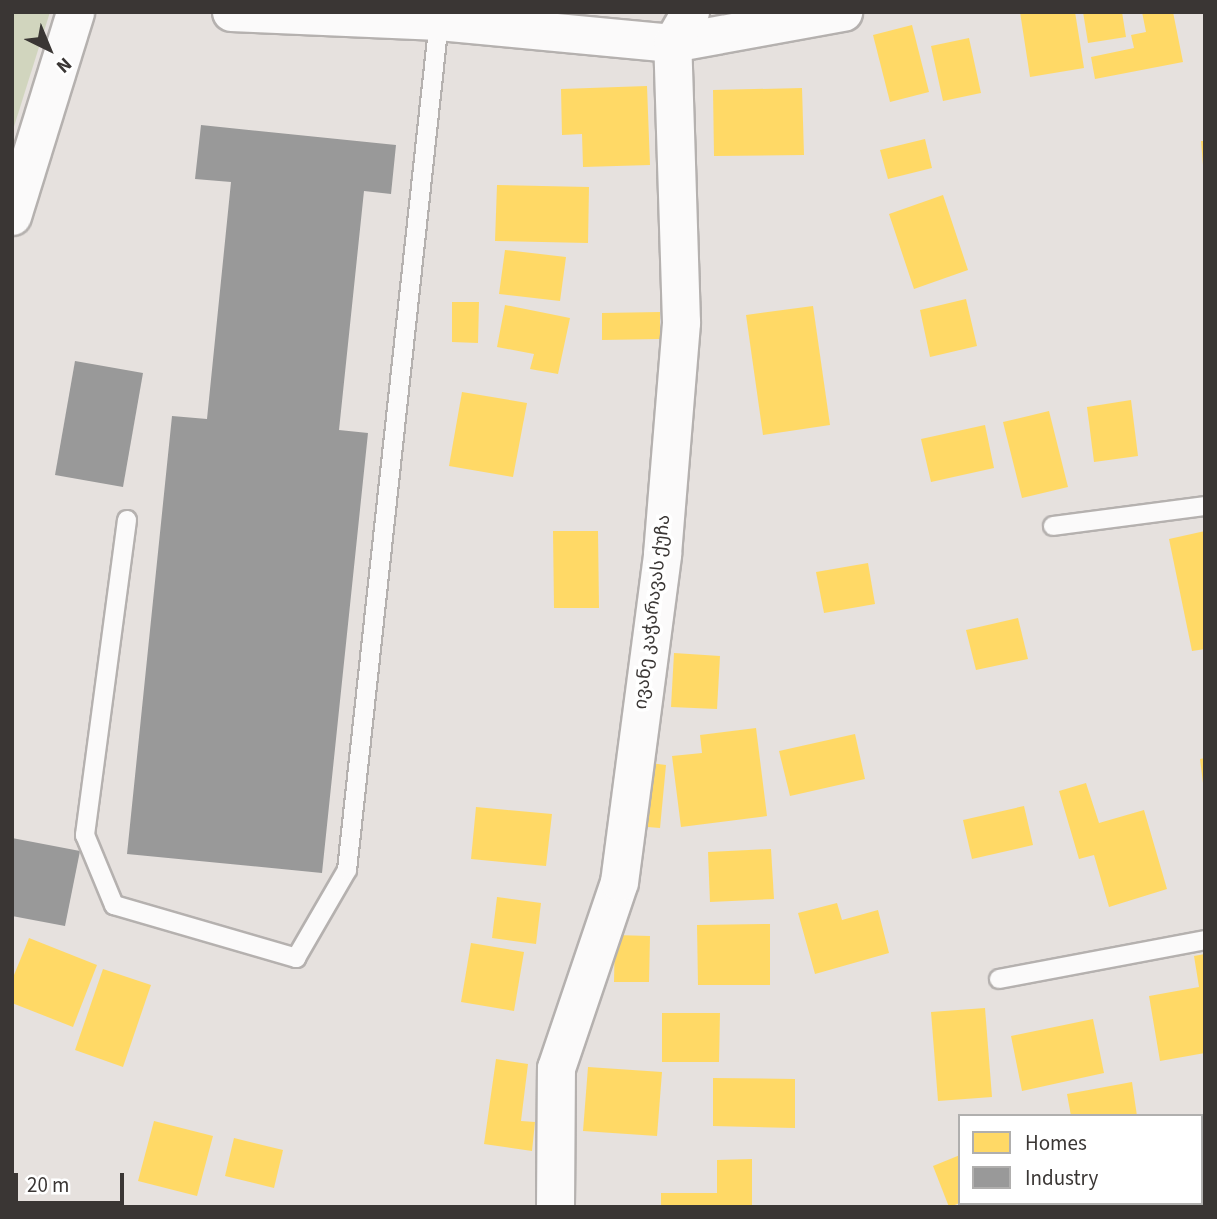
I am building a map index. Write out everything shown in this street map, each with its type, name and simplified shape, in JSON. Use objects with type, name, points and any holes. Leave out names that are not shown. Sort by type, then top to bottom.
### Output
[{"type":"street","points":[[12,216],[75,12]]},
{"type":"street","points":[[231,12],[681,27],[844,12]]},
{"type":"street","name":"ივანე კაჭარავას ქუჩა","points":[[555,1207],[556,1068],[619,882],[662,554],[681,322],[681,27]]},
{"type":"lane","points":[[127,520],[85,835],[114,905],[296,958],[347,870],[439,21]]},
{"type":"lane","points":[[1053,526],[1205,506]]},
{"type":"lane","points":[[999,979],[1205,940]]},
{"type":"green space","points":[[12,12],[50,12],[12,133]]},
{"type":"building: Homes","points":[[1020,12],[1075,12],[1084,68],[1030,77]]},
{"type":"building: Homes","points":[[1083,12],[1122,12],[1126,37],[1088,43]]},
{"type":"building: Homes","points":[[1142,12],[1173,12],[1183,62],[1095,79],[1091,57],[1134,48],[1131,35],[1146,32]]},
{"type":"building: Homes","points":[[912,25],[929,92],[890,102],[873,35]]},
{"type":"building: Homes","points":[[969,38],[981,93],[943,101],[931,46]]},
{"type":"building: Homes","points":[[647,86],[650,165],[583,167],[582,134],[562,135],[561,89]]},
{"type":"building: Homes","points":[[802,88],[804,155],[714,156],[713,90]]},
{"type":"building: Homes","points":[[925,139],[932,168],[888,179],[880,150]]},
{"type":"building: Homes","points":[[1201,141],[1205,141],[1205,165],[1203,165]]},
{"type":"building: Homes","points":[[497,185],[589,187],[588,243],[495,241]]},
{"type":"building: Homes","points":[[943,195],[968,270],[914,289],[889,214]]},
{"type":"building: Homes","points":[[505,250],[566,257],[560,301],[499,294]]},
{"type":"building: Homes","points":[[966,299],[977,346],[930,357],[920,310]]},
{"type":"building: Homes","points":[[452,302],[479,302],[478,343],[452,342]]},
{"type":"building: Homes","points":[[505,305],[570,318],[558,374],[530,369],[534,354],[497,347]]},
{"type":"building: Homes","points":[[813,306],[830,425],[763,435],[746,315]]},
{"type":"building: Homes","points":[[660,312],[660,339],[602,340],[602,313]]},
{"type":"building: Homes","points":[[462,392],[527,403],[513,477],[449,466]]},
{"type":"building: Homes","points":[[1131,400],[1138,456],[1094,462],[1087,407]]},
{"type":"building: Homes","points":[[1049,411],[1068,487],[1022,498],[1003,422]]},
{"type":"building: Homes","points":[[985,425],[994,468],[931,482],[921,439]]},
{"type":"building: Homes","points":[[553,531],[598,531],[599,608],[554,608]]},
{"type":"building: Homes","points":[[1205,531],[1205,649],[1192,651],[1169,539]]},
{"type":"building: Homes","points":[[868,563],[875,604],[824,613],[816,572]]},
{"type":"building: Homes","points":[[1018,618],[1028,659],[976,670],[966,630]]},
{"type":"building: Homes","points":[[674,653],[720,656],[717,709],[671,707]]},
{"type":"building: Homes","points":[[756,728],[767,816],[681,827],[672,756],[702,753],[700,735]]},
{"type":"building: Homes","points":[[855,734],[865,779],[790,796],[779,751]]},
{"type":"building: Homes","points":[[1205,758],[1205,783],[1203,783],[1200,759]]},
{"type":"building: Homes","points":[[642,762],[666,765],[660,828],[635,826]]},
{"type":"building: Homes","points":[[1086,783],[1099,823],[1144,810],[1167,889],[1109,907],[1094,855],[1079,859],[1059,791]]},
{"type":"building: Homes","points":[[1024,806],[1033,845],[972,859],[963,820]]},
{"type":"building: Homes","points":[[476,807],[552,814],[546,866],[471,859]]},
{"type":"building: Homes","points":[[771,849],[774,899],[710,902],[708,852]]},
{"type":"building: Homes","points":[[497,897],[541,903],[536,944],[492,938]]},
{"type":"building: Homes","points":[[837,903],[842,920],[878,910],[889,953],[815,974],[798,913]]},
{"type":"building: Homes","points":[[770,924],[770,985],[698,985],[697,925]]},
{"type":"building: Homes","points":[[615,935],[650,936],[649,982],[614,982]]},
{"type":"building: Homes","points":[[29,938],[97,965],[73,1027],[12,1003],[12,980]]},
{"type":"building: Homes","points":[[471,943],[524,952],[514,1011],[461,1002]]},
{"type":"building: Homes","points":[[1205,954],[1205,1053],[1160,1061],[1149,996],[1199,987],[1194,956]]},
{"type":"building: Homes","points":[[103,969],[151,985],[123,1067],[75,1050]]},
{"type":"building: Homes","points":[[985,1008],[992,1097],[938,1101],[931,1012]]},
{"type":"building: Homes","points":[[662,1013],[720,1013],[719,1062],[662,1062]]},
{"type":"building: Homes","points":[[1093,1019],[1104,1073],[1022,1091],[1011,1036]]},
{"type":"building: Homes","points":[[496,1059],[528,1064],[521,1121],[535,1122],[532,1151],[484,1144]]},
{"type":"building: Homes","points":[[588,1067],[662,1072],[657,1136],[583,1131]]},
{"type":"building: Homes","points":[[713,1078],[795,1079],[795,1128],[713,1126]]},
{"type":"building: Homes","points":[[1132,1082],[1137,1114],[1071,1114],[1067,1094]]},
{"type":"building: Homes","points":[[154,1121],[213,1136],[197,1196],[138,1181]]},
{"type":"building: Homes","points":[[234,1138],[283,1150],[274,1188],[225,1176]]},
{"type":"building: Homes","points":[[958,1156],[958,1204],[949,1207],[933,1166]]},
{"type":"building: Homes","points":[[752,1159],[752,1207],[661,1207],[661,1193],[717,1193],[717,1160]]},
{"type":"building: Industry","points":[[201,125],[396,145],[391,194],[364,191],[339,430],[368,433],[322,873],[127,854],[172,416],[207,419],[231,182],[195,179]]},
{"type":"building: Industry","points":[[75,361],[143,373],[123,487],[55,475]]},
{"type":"building: Industry","points":[[12,838],[80,851],[65,926],[12,916]]}]
